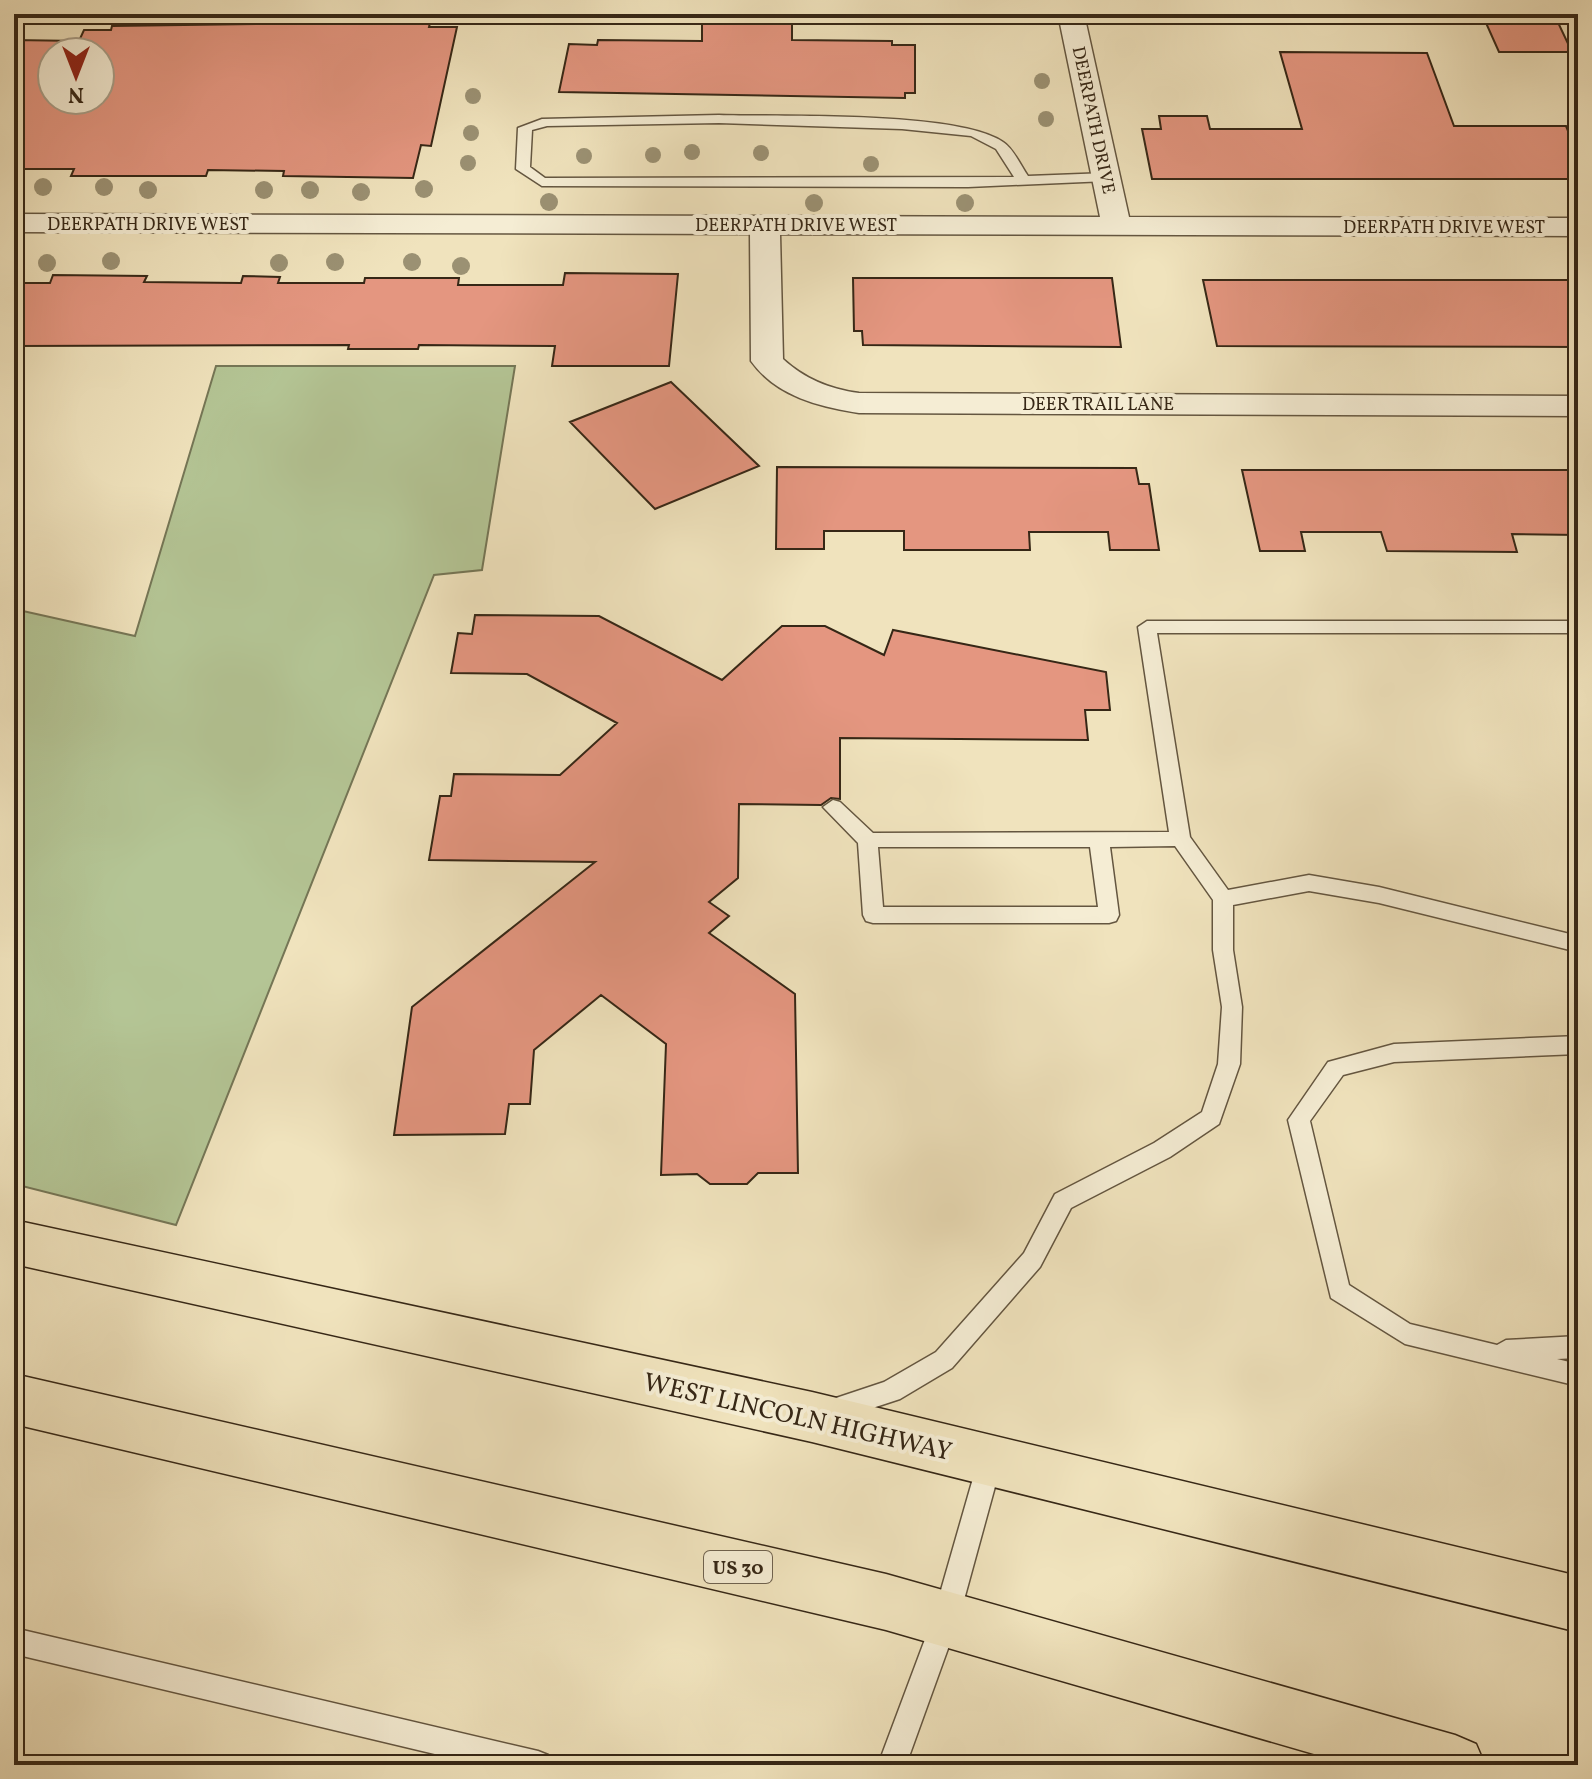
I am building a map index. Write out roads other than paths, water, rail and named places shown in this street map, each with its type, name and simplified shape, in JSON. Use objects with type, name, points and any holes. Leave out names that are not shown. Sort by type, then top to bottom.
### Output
[{"type":"main road","name":"WEST LINCOLN HIGHWAY","points":[[14,1242],[812,1417],[1578,1604]]},
{"type":"main road","name":"US 30","points":[[14,1399],[946,1618],[1455,1765]]},
{"type":"street","name":"DEERPATH DRIVE","points":[[1071,14],[1117,227]]},
{"type":"street","name":"DEERPATH DRIVE WEST","points":[[14,223],[1578,227]]},
{"type":"street","name":"DEER TRAIL LANE","points":[[765,225],[767,361],[787,382],[824,398],[859,403],[1578,406]]},
{"type":"lane","points":[[1023,180],[1001,146],[974,132],[902,125],[719,119],[547,122],[525,128],[523,169],[542,182],[968,183],[1107,177]]},
{"type":"lane","points":[[812,1417],[891,1391],[944,1360],[1032,1260],[1063,1201],[1162,1150],[1211,1118],[1229,1064],[1232,1007],[1223,950],[1223,899],[1180,839],[1147,627],[1578,627]]},
{"type":"lane","points":[[833,807],[868,840],[873,915],[1109,915],[1099,840]]},
{"type":"lane","points":[[868,840],[1180,839]]},
{"type":"lane","points":[[1223,899],[1309,883],[1379,895],[1578,944]]},
{"type":"lane","points":[[1578,1045],[1394,1053],[1336,1068],[1299,1120],[1339,1291],[1405,1333],[1578,1375]]},
{"type":"lane","points":[[1482,1353],[1578,1347]]},
{"type":"lane","points":[[892,1765],[946,1618],[990,1460]]},
{"type":"lane","points":[[14,1641],[538,1765]]}]
